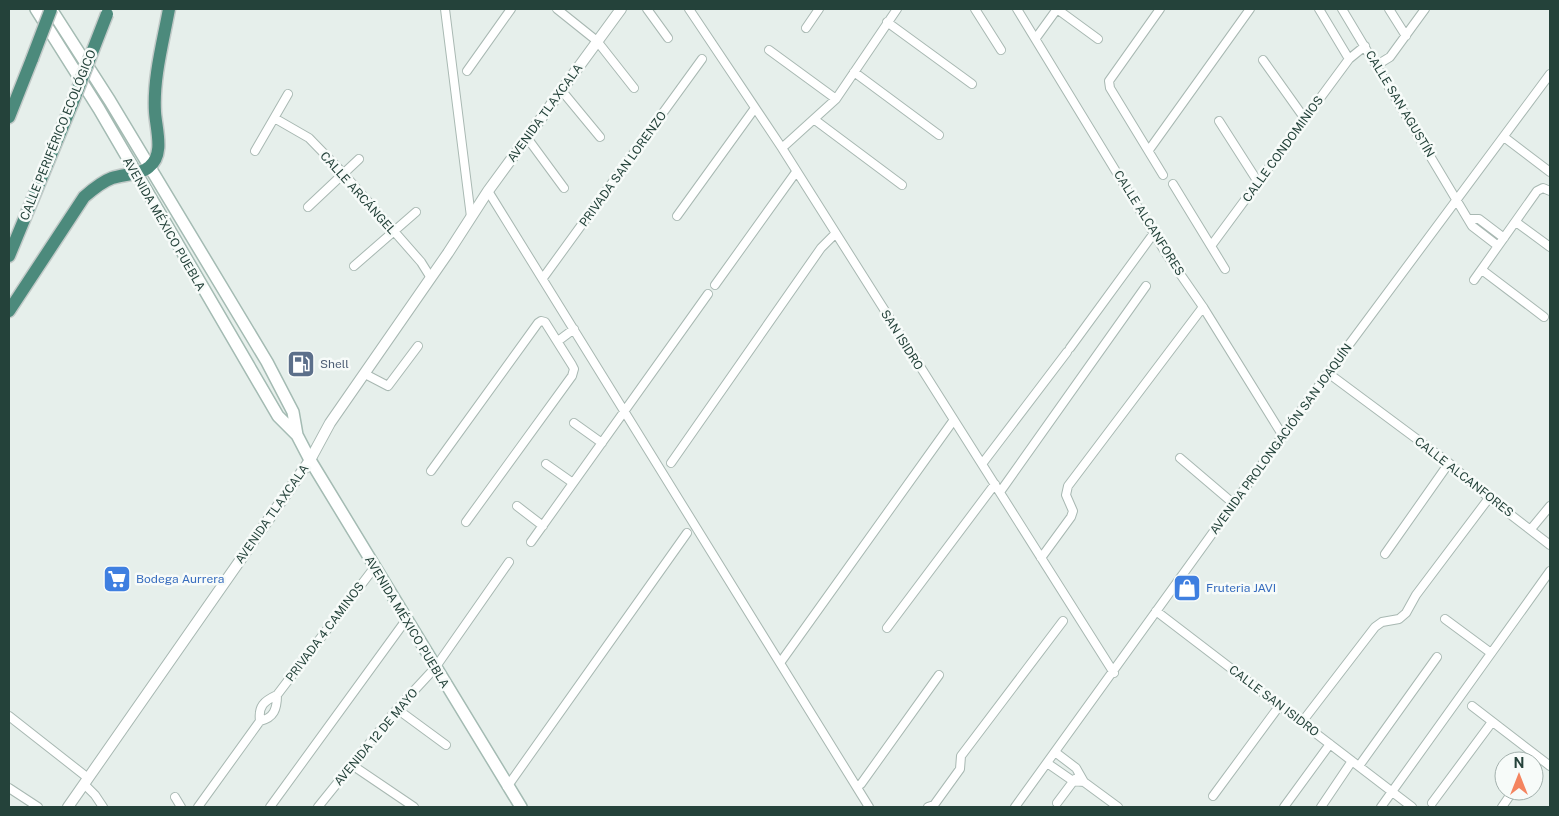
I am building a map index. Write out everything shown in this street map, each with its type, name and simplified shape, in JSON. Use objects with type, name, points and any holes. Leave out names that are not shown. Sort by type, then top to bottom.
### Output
[{"type":"highway","points":[[9,117],[51,9]]},
{"type":"highway","points":[[9,311],[84,197],[96,187],[112,178],[149,168],[157,159],[156,82],[169,9]]},
{"type":"highway","name":"CALLE PERIFÉRICO ECOLÓGICO","points":[[9,256],[108,11]]},
{"type":"main road","name":"AVENIDA MÉXICO PUEBLA","points":[[36,9],[98,109],[278,416],[297,435],[374,568],[520,807]]},
{"type":"main road","name":"AVENIDA MÉXICO PUEBLA","points":[[51,9],[267,362],[293,412],[297,435]]},
{"type":"street","points":[[446,9],[470,218]]},
{"type":"street","points":[[467,71],[511,9]]},
{"type":"street","points":[[558,9],[597,41],[634,88]]},
{"type":"street","name":"AVENIDA TLAXCALA","points":[[68,807],[310,460],[330,423],[431,278],[488,191],[528,139],[621,9]]},
{"type":"street","points":[[648,9],[668,38]]},
{"type":"street","name":"SAN ISIDRO","points":[[689,9],[782,148],[834,234],[1114,673]]},
{"type":"street","points":[[806,28],[820,9]]},
{"type":"street","points":[[782,148],[836,99],[897,9]]},
{"type":"street","points":[[975,9],[1001,50]]},
{"type":"street","name":"CALLE ALCANFORES","points":[[1017,9],[1154,233],[1203,307],[1283,436]]},
{"type":"street","points":[[1036,38],[1057,9],[1098,39]]},
{"type":"street","points":[[1160,9],[1108,81],[1110,88],[1163,175]]},
{"type":"street","points":[[1149,150],[1250,9]]},
{"type":"street","points":[[1319,9],[1349,59]]},
{"type":"street","name":"CALLE SAN AGUSTÍN","points":[[1342,9],[1472,226],[1498,246]]},
{"type":"street","points":[[1389,9],[1406,36]]},
{"type":"street","points":[[1377,65],[1390,57],[1425,9]]},
{"type":"street","points":[[887,22],[972,84]]},
{"type":"street","name":"CALLE CONDOMINIOS","points":[[1211,246],[1349,59],[1365,46]]},
{"type":"street","points":[[769,50],[836,99]]},
{"type":"street","name":"PRIVADA SAN LORENZO","points":[[544,278],[702,59]]},
{"type":"street","points":[[1263,60],[1305,119]]},
{"type":"street","points":[[854,72],[939,135]]},
{"type":"street","name":"AVENIDA PROLONGACIÓN SAN JOAQUÍN","points":[[1014,807],[1114,673],[1156,611],[1328,373],[1550,74]]},
{"type":"street","points":[[562,91],[600,137]]},
{"type":"street","points":[[255,151],[276,118],[288,94]]},
{"type":"street","points":[[677,216],[755,108]]},
{"type":"street","name":"CALLE ARCÁNGEL","points":[[276,118],[302,132],[344,173],[421,262],[431,278]]},
{"type":"street","points":[[815,120],[902,185]]},
{"type":"street","points":[[1219,121],[1258,182]]},
{"type":"street","points":[[1504,137],[1550,172]]},
{"type":"street","points":[[528,139],[564,188]]},
{"type":"street","points":[[308,206],[359,159]]},
{"type":"street","points":[[715,285],[796,172]]},
{"type":"street","points":[[1173,184],[1225,269]]},
{"type":"street","points":[[1474,280],[1537,191],[1543,188],[1550,191]]},
{"type":"street","points":[[488,191],[544,278],[869,807]]},
{"type":"street","points":[[354,266],[416,212]]},
{"type":"street","points":[[1469,219],[1478,219],[1504,238]]},
{"type":"street","points":[[1516,222],[1550,247]]},
{"type":"street","points":[[982,464],[1154,233]]},
{"type":"street","points":[[671,463],[821,248],[834,234]]},
{"type":"street","points":[[1482,270],[1544,317]]},
{"type":"street","points":[[1000,492],[1146,286]]},
{"type":"street","points":[[531,542],[708,294]]},
{"type":"street","points":[[1041,558],[1073,512],[1066,495],[1068,486],[1203,307]]},
{"type":"street","points":[[431,471],[538,323],[541,320],[545,322],[572,365],[574,369],[572,376],[466,522]]},
{"type":"street","points":[[558,341],[574,329]]},
{"type":"street","points":[[365,374],[388,386],[418,346]]},
{"type":"street","name":"CALLE ALCANFORES","points":[[1328,373],[1449,463],[1489,498],[1550,545]]},
{"type":"street","points":[[780,663],[953,420]]},
{"type":"street","points":[[574,424],[602,443]]},
{"type":"street","points":[[1180,458],[1234,504]]},
{"type":"street","points":[[1385,554],[1449,463]]},
{"type":"street","points":[[546,464],[573,483]]},
{"type":"street","points":[[887,628],[995,484]]},
{"type":"street","points":[[1302,722],[1375,627],[1382,622],[1399,619],[1406,613],[1416,595],[1489,498]]},
{"type":"street","points":[[516,506],[543,526]]},
{"type":"street","points":[[1531,530],[1550,506]]},
{"type":"street","points":[[507,787],[687,533]]},
{"type":"street","name":"AVENIDA 12 DE MAYO","points":[[318,807],[397,709],[435,668],[509,562]]},
{"type":"street","name":"PRIVADA 4 CAMINOS","points":[[198,807],[260,721],[261,707],[266,700],[277,695],[374,568]]},
{"type":"street","points":[[1381,807],[1550,571]]},
{"type":"street","name":"CALLE SAN ISIDRO","points":[[1156,611],[1412,807]]},
{"type":"street","points":[[1445,619],[1491,653]]},
{"type":"street","points":[[270,807],[406,620]]},
{"type":"street","points":[[928,807],[934,805],[960,769],[962,756],[1064,621]]},
{"type":"street","points":[[1321,807],[1437,657]]},
{"type":"street","points":[[856,786],[861,784],[939,675]]},
{"type":"street","name":"PRIVADA 4 CAMINOS","points":[[260,721],[268,719],[275,712],[277,695]]},
{"type":"street","points":[[1213,796],[1280,705]]},
{"type":"street","points":[[1472,706],[1526,751]]},
{"type":"street","points":[[397,709],[446,745]]},
{"type":"street","points":[[9,716],[86,781],[103,807]]},
{"type":"street","points":[[1432,803],[1492,722]]},
{"type":"street","points":[[1284,807],[1330,744]]},
{"type":"street","points":[[1055,752],[1079,773],[1084,782],[1118,807]]},
{"type":"street","points":[[1048,763],[1073,781],[1084,782]]},
{"type":"street","points":[[352,764],[414,807]]},
{"type":"street","points":[[1057,803],[1079,773]]},
{"type":"street","points":[[9,788],[38,807]]},
{"type":"street","points":[[175,797],[181,807]]},
{"type":"place","name":"Shell","points":[[301,364]]},
{"type":"place","name":"Bodega Aurrera","points":[[117,579]]},
{"type":"place","name":"Fruteria JAVI","points":[[1187,588]]}]
